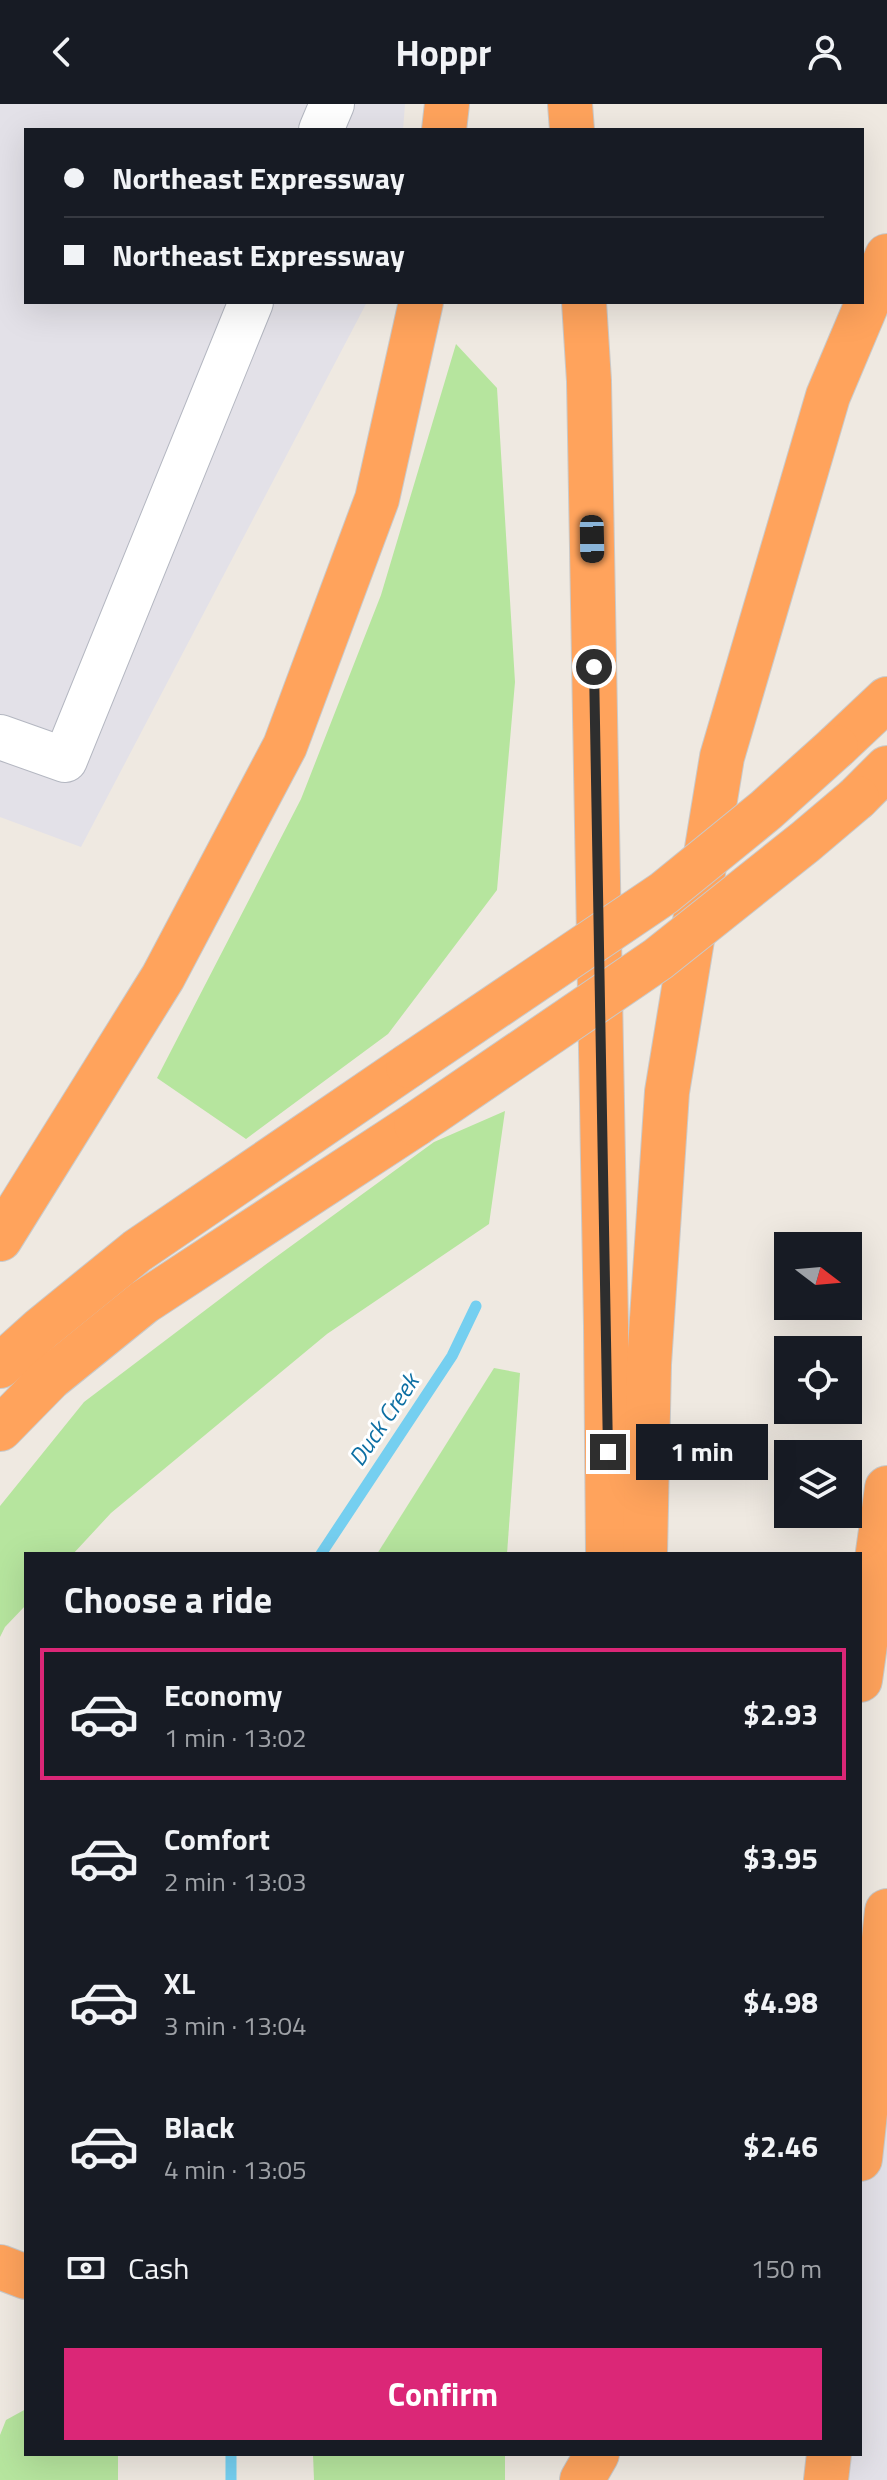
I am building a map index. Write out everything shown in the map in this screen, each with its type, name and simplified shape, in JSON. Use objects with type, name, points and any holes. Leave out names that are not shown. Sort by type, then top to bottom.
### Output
[{"type":"highway","points":[[444,128],[447,104]]},
{"type":"highway","points":[[570,104],[572,128]]},
{"type":"highway","points":[[645,1552],[649,1364],[667,1092],[722,757],[828,396],[887,256]]},
{"type":"highway","points":[[0,1239],[163,977],[285,746],[377,499],[421,304]]},
{"type":"highway","points":[[584,304],[589,381],[603,1541]]},
{"type":"highway","points":[[0,1366],[137,1251],[664,893],[766,810],[887,699]]},
{"type":"highway","points":[[0,1429],[50,1378],[144,1302],[416,1124],[658,959],[805,842],[872,783]]},
{"type":"highway","points":[[862,1666],[887,1488]]},
{"type":"highway","points":[[862,2143],[887,1911]]},
{"type":"highway","points":[[0,2267],[24,2276]]},
{"type":"highway","points":[[582,2480],[596,2456]]},
{"type":"highway","points":[[613,2456],[613,2480]]},
{"type":"highway","points":[[826,2480],[829,2456]]},
{"type":"lane","points":[[322,128],[332,104]]},
{"type":"lane","points":[[0,737],[65,760],[250,304]]},
{"type":"shaded area","points":[[0,104],[405,104],[403,128],[24,128],[24,304],[366,304],[81,847],[0,817]]},
{"type":"shaded area","points":[[887,1967],[887,2480],[826,2480],[829,2456],[862,2456],[862,2145]]},
{"type":"green space","points":[[456,344],[497,388],[515,682],[497,890],[388,1034],[246,1139],[157,1078],[301,799],[381,595]]},
{"type":"green space","points":[[505,1111],[489,1224],[327,1334],[111,1513],[75,1552],[24,1552],[24,1607],[0,1637],[0,1506],[84,1402],[434,1142]]},
{"type":"green space","points":[[494,1368],[520,1373],[507,1552],[378,1552]]},
{"type":"green space","points":[[24,2410],[24,2456],[118,2456],[118,2480],[0,2480],[0,2435],[6,2420]]},
{"type":"green space","points":[[313,2456],[505,2456],[505,2480],[314,2480]]},
{"type":"waterway","name":"Duck Creek","points":[[322,1552],[452,1356],[476,1306]]},
{"type":"waterway","name":"Duck Creek","points":[[231,2456],[231,2480]]},
{"type":"route","points":[[594,667],[608,1452]]}]
